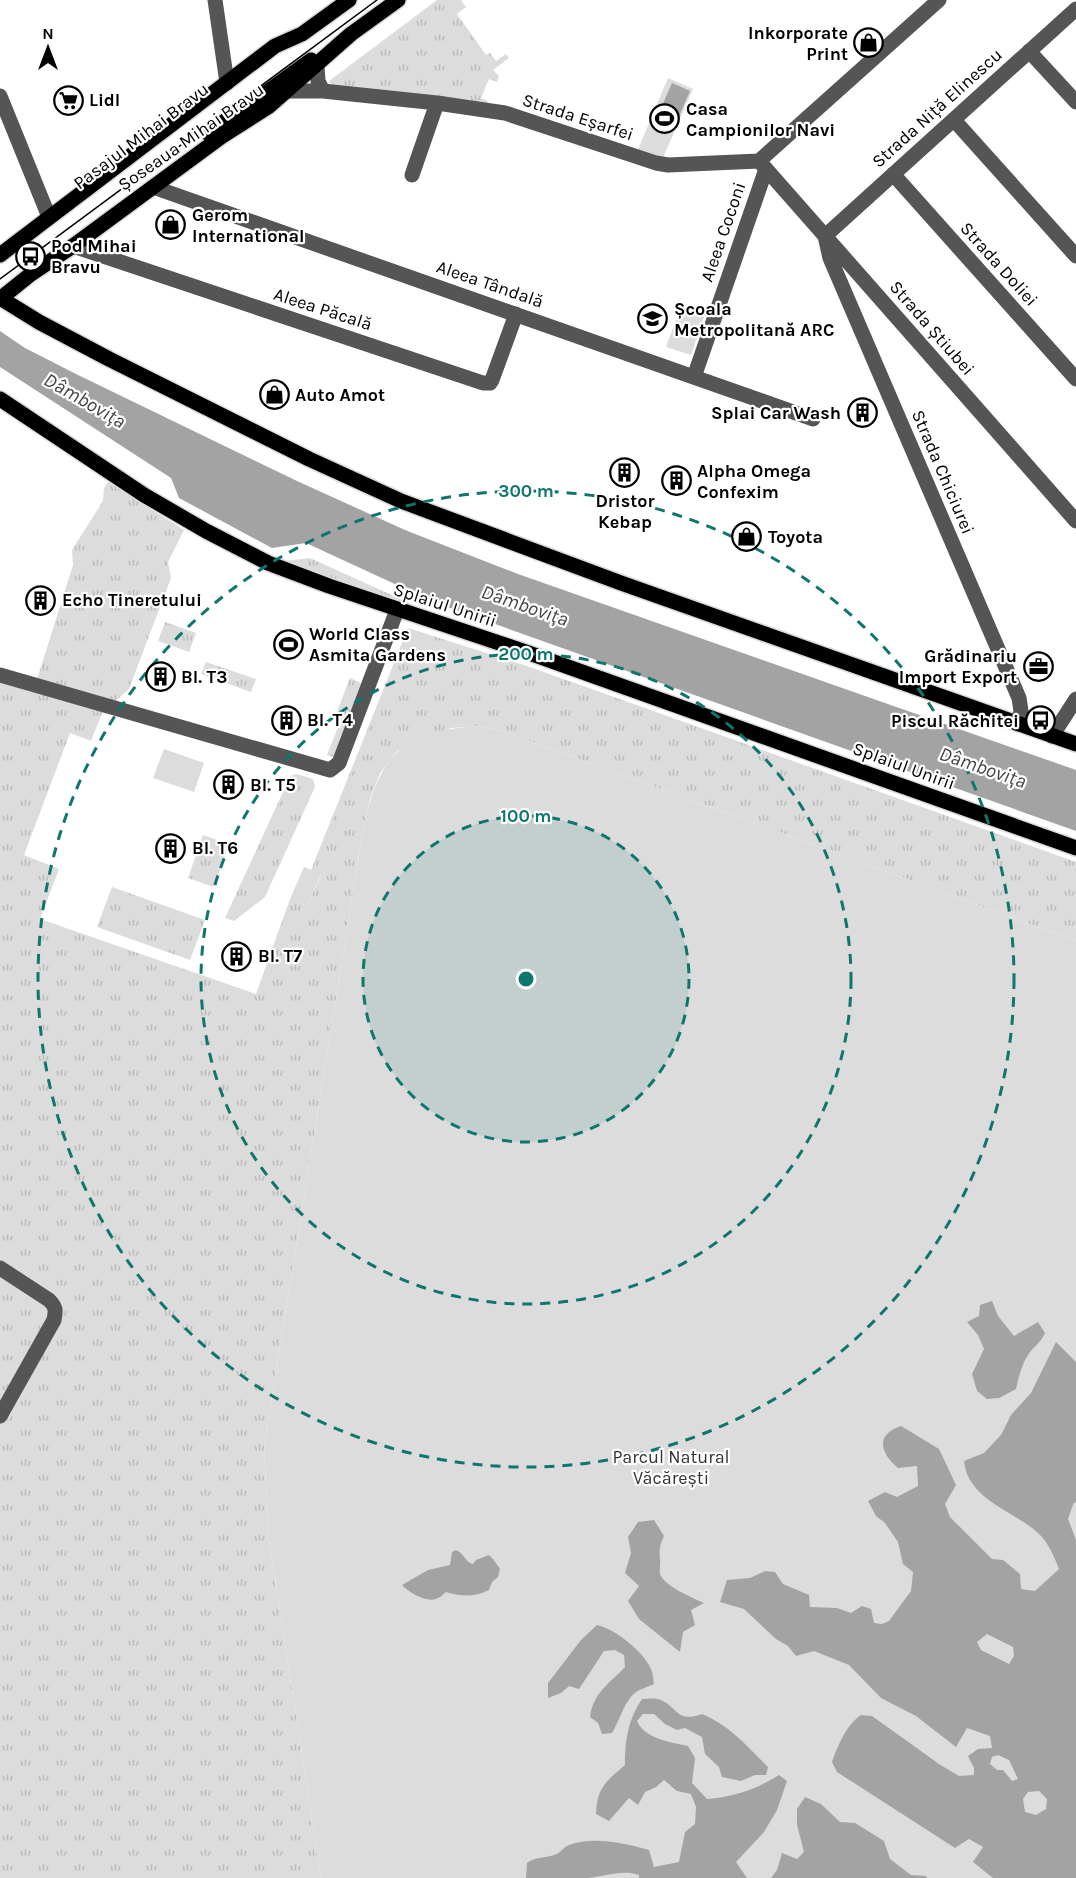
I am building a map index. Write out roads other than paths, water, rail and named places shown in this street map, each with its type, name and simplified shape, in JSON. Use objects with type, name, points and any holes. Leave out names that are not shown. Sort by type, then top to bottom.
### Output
[{"type":"main road","name":"Șoseaua Mihai Bravu","points":[[0,255],[275,46],[302,34],[350,0]]},
{"type":"main road","name":"Șoseaua Mihai Bravu","points":[[0,296],[73,246],[220,137],[255,116],[288,91],[351,34],[398,0]]},
{"type":"main road","name":"Pasajul Mihai Bravu","points":[[0,267],[255,74],[302,34]]},
{"type":"main road","name":"Pasajul Mihai Bravu","points":[[0,296],[268,90],[351,34]]},
{"type":"main road","points":[[0,296],[39,322],[109,359],[309,459],[401,501],[621,584],[1076,744]]},
{"type":"main road","name":"Splaiul Unirii","points":[[0,399],[134,488],[234,546],[297,575],[529,653],[1076,848]]},
{"type":"street","points":[[215,0],[227,82]]},
{"type":"street","points":[[762,165],[939,0]]},
{"type":"street","name":"Strada Niță Elinescu","points":[[825,236],[1076,9]]},
{"type":"street","points":[[1029,51],[1076,102]]},
{"type":"street","points":[[317,66],[318,81],[323,91]]},
{"type":"street","name":"Strada Eșarfei","points":[[288,91],[323,91],[437,103],[519,117],[668,165],[762,165]]},
{"type":"street","points":[[0,96],[49,217]]},
{"type":"street","points":[[412,175],[437,103]]},
{"type":"street","points":[[954,120],[1076,256]]},
{"type":"street","name":"Strada Știubei","points":[[762,165],[1076,521]]},
{"type":"street","name":"Aleea Coconi","points":[[694,377],[762,165]]},
{"type":"street","name":"Strada Doliei","points":[[893,174],[1076,379]]},
{"type":"street","name":"Aleea Tândală","points":[[153,187],[813,419]]},
{"type":"street","name":"Strada Chiciurei","points":[[825,236],[830,258],[1019,698],[1021,711],[1018,724]]},
{"type":"street","name":"Aleea Păcală","points":[[73,246],[486,384],[492,380],[516,314]]},
{"type":"street","points":[[0,675],[330,770],[339,763],[397,609]]},
{"type":"street","points":[[1052,736],[1076,699]]},
{"type":"street","points":[[0,1268],[49,1300],[55,1306],[56,1312],[54,1320],[0,1416]]},
{"type":"water","points":[[672,83],[690,91],[672,132],[654,124]]},
{"type":"water","name":"Dâmbovița","points":[[0,331],[25,348],[76,374],[297,481],[405,530],[518,574],[1076,770],[1076,831],[436,603],[306,543],[272,548],[179,498],[171,478],[0,367]]},
{"type":"water","points":[[992,1301],[998,1316],[1014,1336],[1038,1322],[1045,1333],[1025,1361],[1016,1389],[999,1398],[987,1399],[977,1391],[972,1374],[984,1349],[978,1335],[967,1322],[979,1316],[980,1305]]},
{"type":"water","points":[[1056,1342],[1076,1362],[1076,1503],[1074,1502],[1068,1519],[1076,1540],[1076,1878],[993,1878],[973,1862],[983,1847],[969,1839],[955,1848],[837,1772],[832,1762],[837,1749],[847,1729],[861,1715],[872,1716],[959,1776],[974,1775],[974,1768],[968,1756],[978,1749],[992,1748],[990,1736],[967,1728],[956,1747],[916,1716],[881,1698],[849,1665],[814,1651],[796,1656],[788,1646],[776,1639],[744,1609],[720,1602],[727,1580],[750,1578],[765,1571],[775,1572],[783,1584],[809,1595],[810,1607],[837,1608],[851,1613],[862,1606],[871,1609],[874,1623],[882,1624],[889,1621],[911,1591],[913,1572],[903,1564],[898,1542],[885,1523],[876,1516],[868,1501],[885,1492],[897,1497],[918,1486],[917,1466],[898,1468],[884,1451],[883,1445],[887,1434],[901,1426],[939,1449],[956,1485],[945,1504],[950,1517],[992,1559],[1003,1560],[1020,1574],[1021,1589],[1035,1591],[1059,1569],[1050,1550],[1038,1533],[983,1495],[967,1474],[964,1461],[984,1453],[1001,1435],[1011,1415],[1031,1393]],"holes":[[[987,1634],[1013,1647],[1014,1656],[1009,1664],[981,1650],[977,1642]],[[998,1755],[1009,1760],[1018,1779],[1012,1781],[1003,1770],[997,1770],[990,1764],[992,1757]],[[1039,1791],[1047,1799],[1046,1809],[1036,1815],[1025,1812],[1023,1799],[1028,1792]]]},
{"type":"water","points":[[654,1520],[664,1536],[660,1552],[660,1574],[667,1583],[679,1591],[704,1603],[691,1610],[695,1625],[683,1632],[680,1652],[639,1619],[628,1601],[639,1586],[625,1573],[631,1553],[628,1537],[638,1522]]},
{"type":"water","points":[[456,1550],[473,1564],[476,1560],[489,1555],[493,1559],[500,1569],[498,1577],[492,1582],[489,1590],[468,1596],[446,1592],[439,1598],[429,1599],[413,1594],[402,1585],[428,1570],[450,1565],[452,1552]]},
{"type":"water","points":[[597,1625],[612,1631],[642,1655],[651,1669],[654,1684],[631,1696],[612,1733],[602,1734],[598,1723],[590,1717],[592,1709],[598,1695],[625,1667],[624,1655],[615,1650],[604,1651],[579,1689],[569,1686],[561,1693],[548,1698],[548,1683],[581,1640]]},
{"type":"water","points":[[642,1699],[658,1699],[687,1717],[702,1714],[712,1719],[737,1737],[768,1767],[766,1775],[755,1775],[741,1781],[722,1777],[719,1767],[705,1754],[702,1737],[685,1728],[677,1730],[665,1724],[654,1714],[643,1714],[637,1721],[646,1732],[659,1739],[688,1746],[695,1758],[692,1783],[707,1799],[744,1792],[779,1775],[787,1781],[777,1810],[764,1832],[736,1862],[747,1878],[639,1878],[639,1875],[626,1873],[587,1878],[526,1878],[527,1863],[556,1854],[565,1847],[579,1842],[619,1843],[649,1850],[654,1867],[679,1862],[685,1832],[695,1824],[696,1807],[691,1794],[677,1791],[664,1780],[645,1792],[638,1805],[629,1798],[609,1821],[596,1814],[598,1798],[603,1786],[625,1765],[628,1730]]},
{"type":"water","points":[[805,1797],[821,1804],[840,1822],[855,1823],[884,1841],[890,1859],[911,1875],[927,1878],[771,1878],[777,1870],[782,1853],[797,1859],[804,1852],[797,1825],[797,1809]]},
{"type":"tram line","points":[[0,279],[377,0]]},
{"type":"place","name":"Inkorporate Print","points":[[869,43]]},
{"type":"place","name":"Lidl","points":[[68,100]]},
{"type":"place","name":"Casa Campionilor Navi","points":[[665,119]]},
{"type":"place","name":"Gerom International","points":[[171,225]]},
{"type":"place","name":"Pod Mihai Bravu","points":[[30,256]]},
{"type":"place","name":"Școala Metropolitană ARC","points":[[653,319]]},
{"type":"place","name":"Auto Amot","points":[[274,395]]},
{"type":"place","name":"Splai Car Wash","points":[[862,413]]},
{"type":"place","name":"Dristor Kebap","points":[[625,472]]},
{"type":"place","name":"Alpha Omega Confexim","points":[[676,481]]},
{"type":"place","name":"Toyota","points":[[747,537]]},
{"type":"place","name":"Echo Tineretului","points":[[41,600]]},
{"type":"place","name":"World Class Asmita Gardens","points":[[288,644]]},
{"type":"place","name":"Grădinariu Import Export","points":[[1038,666]]},
{"type":"place","name":"Bl. T3","points":[[160,677]]},
{"type":"place","name":"Bl. T4","points":[[286,720]]},
{"type":"place","name":"Piscul Răchitei","points":[[1040,721]]},
{"type":"place","name":"Bl. T5","points":[[229,785]]},
{"type":"place","name":"Bl. T6","points":[[171,848]]},
{"type":"place","name":"Bl. T7","points":[[237,956]]},
{"type":"park label","name":"Parcul Natural Văcărești","points":[[671,1467]]}]
